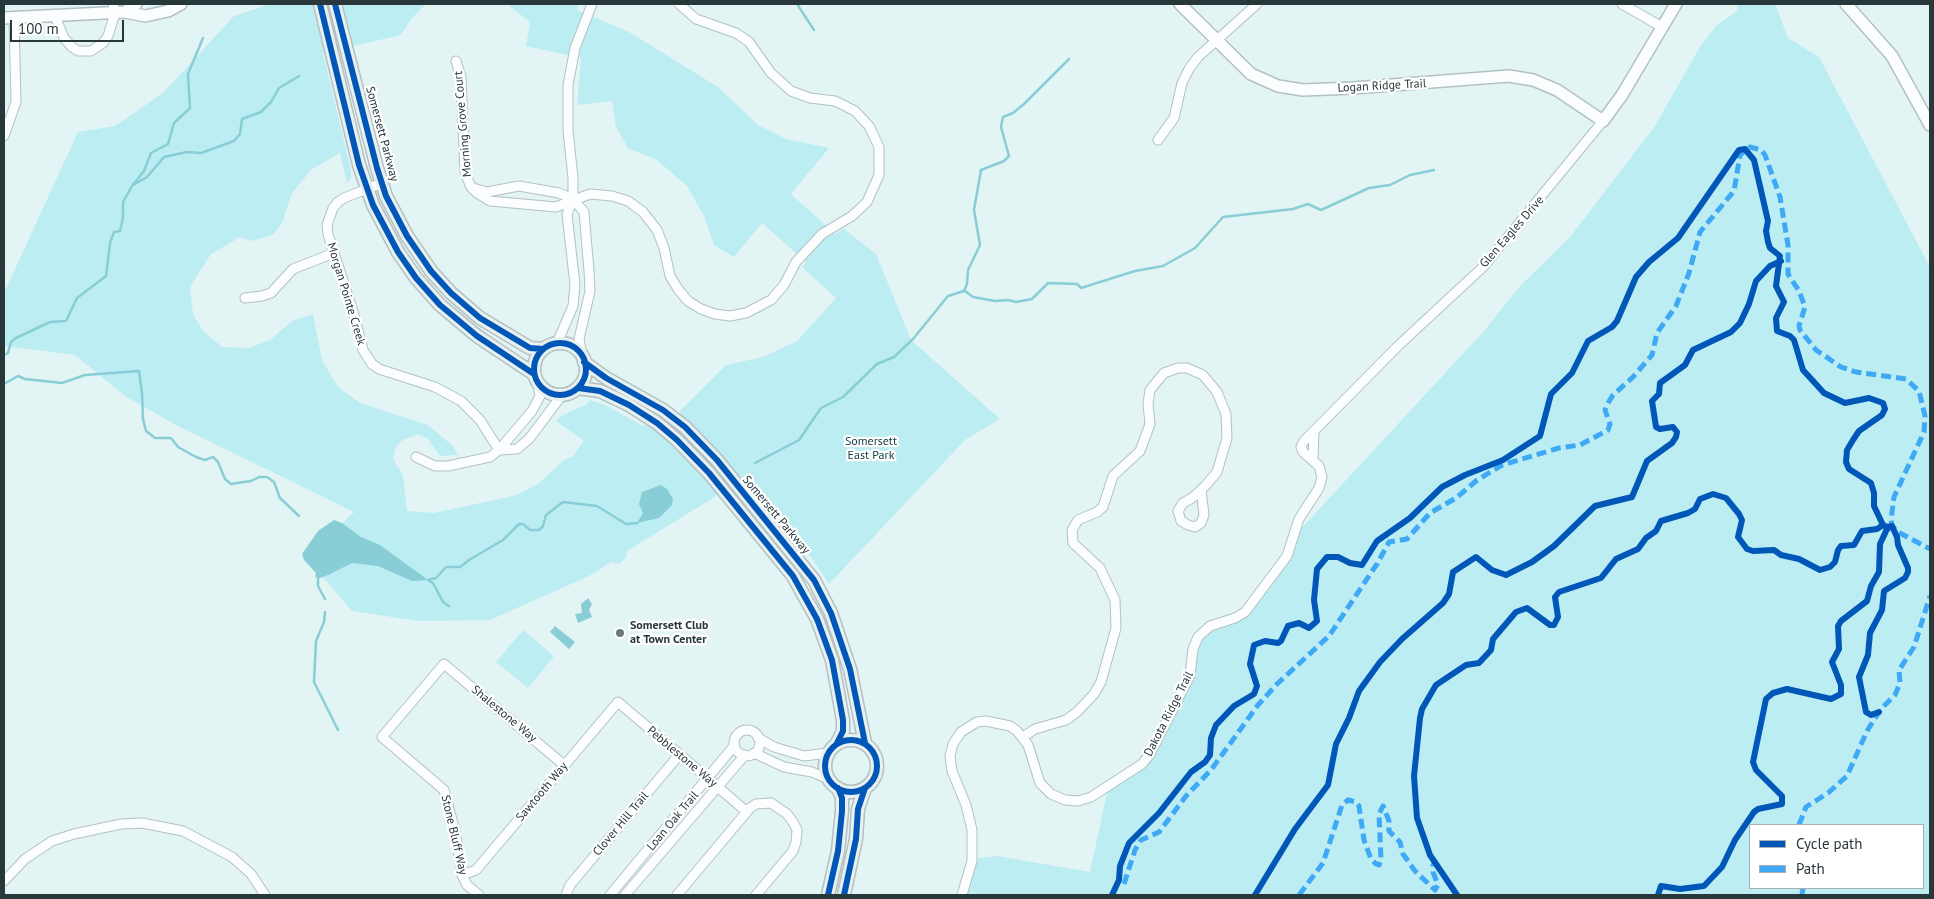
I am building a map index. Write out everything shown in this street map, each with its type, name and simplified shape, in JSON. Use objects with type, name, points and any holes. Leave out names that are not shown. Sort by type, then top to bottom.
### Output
[{"type":"main road","points":[[320,4],[367,189],[398,252],[434,298],[466,328],[536,379],[548,393],[562,395],[578,388],[585,376],[583,359],[571,346],[557,343],[543,349],[535,360],[536,379]]},
{"type":"main road","name":"Somersett Parkway","points":[[335,4],[382,183],[406,236],[430,271],[451,293],[480,318],[530,348],[543,349]]},
{"type":"main road","name":"Somersett Parkway","points":[[583,359],[606,378],[641,396],[685,427],[717,460],[814,580],[831,613],[850,669],[865,743]]},
{"type":"main road","name":"Somersett Parkway","points":[[578,388],[600,391],[630,405],[657,423],[677,440],[696,458],[793,576],[817,619],[832,660],[843,720],[843,731],[837,743]]},
{"type":"main road","points":[[844,895],[856,838],[858,809],[866,788],[876,774],[878,766],[876,756],[865,743],[851,739],[837,743],[828,753],[825,766],[828,779],[838,788],[852,792],[866,788]]},
{"type":"main road","points":[[828,895],[838,851],[842,811],[842,798],[838,788]]},
{"type":"street","points":[[4,136],[12,117],[16,94],[9,18],[118,10],[136,4]]},
{"type":"street","points":[[118,10],[137,16],[152,16],[181,4]]},
{"type":"street","points":[[557,343],[573,306],[575,285],[574,256],[568,214],[573,199],[567,110],[568,85],[575,48],[592,4]]},
{"type":"street","points":[[573,199],[590,194],[612,196],[628,202],[643,212],[660,236],[668,269],[678,289],[694,305],[715,314],[738,315],[766,304],[784,285],[801,257],[827,230],[852,216],[871,196],[878,182],[880,168],[876,139],[869,126],[855,111],[835,101],[810,98],[791,91],[771,73],[749,42],[736,33],[696,19],[679,4]]},
{"type":"street","name":"Logan Ridge Trail","points":[[1180,4],[1252,74],[1278,86],[1303,90],[1354,88],[1509,76],[1533,80],[1558,90],[1603,121]]},
{"type":"street","points":[[1158,140],[1174,118],[1182,83],[1189,69],[1198,57],[1257,4]]},
{"type":"street","points":[[1622,4],[1662,28]]},
{"type":"street","name":"Glen Eagles Drive","points":[[1314,432],[1399,345],[1483,267],[1603,121],[1622,95],[1676,4]]},
{"type":"street","points":[[1846,4],[1892,56],[1930,125]]},
{"type":"street","points":[[55,16],[69,44],[75,49],[87,51],[94,50],[105,41],[118,10]]},
{"type":"street","name":"Morning Grove Court","points":[[456,61],[462,77],[465,173],[471,187],[483,198],[498,202],[556,207],[573,199]]},
{"type":"street","name":"Morgan Pointe Creek","points":[[382,183],[344,198],[332,208],[327,225],[366,358],[379,369],[435,387],[460,401],[480,420],[499,450]]},
{"type":"street","name":"Morning Grove Court","points":[[471,187],[487,192],[519,186],[559,193],[573,199]]},
{"type":"street","points":[[573,199],[584,212],[589,271],[590,291],[580,339],[583,359]]},
{"type":"street","points":[[245,298],[271,293],[301,264],[334,253]]},
{"type":"street","points":[[962,895],[970,872],[973,840],[966,805],[950,763],[952,744],[968,726],[986,721],[1010,726],[1023,737],[1035,729],[1066,720],[1077,712],[1094,694],[1100,682],[1116,628],[1115,600],[1100,568],[1074,543],[1072,530],[1078,520],[1097,512],[1103,507],[1113,476],[1140,451],[1148,434],[1148,397],[1153,384],[1164,373],[1178,368],[1196,371],[1206,379],[1217,392],[1226,414],[1226,438],[1220,464],[1212,479],[1201,490]]},
{"type":"street","points":[[416,457],[435,466],[448,466],[482,460],[499,450],[532,411],[540,396],[536,379]]},
{"type":"street","points":[[499,450],[517,448],[529,439],[562,395]]},
{"type":"street","name":"Dakota Ridge Trail","points":[[1023,737],[1040,783],[1051,794],[1065,800],[1078,801],[1091,797],[1142,764],[1150,754],[1190,675],[1193,648],[1198,637],[1210,626],[1235,618],[1245,612],[1287,556],[1299,519],[1321,483],[1321,472],[1301,447],[1304,441],[1314,432]]},
{"type":"street","name":"Stone Bluff Way","points":[[444,664],[382,736],[444,790],[455,831],[462,875],[467,885],[479,895]]},
{"type":"street","name":"Shalestone Way","points":[[444,664],[564,765]]},
{"type":"street","name":"Sawtooth Way","points":[[462,875],[476,870],[618,702]]},
{"type":"street","name":"Pebblestone Way","points":[[618,702],[747,812]]},
{"type":"street","points":[[750,754],[759,745],[758,738],[754,732],[742,730],[736,736],[734,746],[739,753],[750,754],[784,767],[812,772],[828,779]]},
{"type":"street","points":[[758,738],[774,746],[804,756],[828,753]]},
{"type":"street","name":"Loan Oak Trail","points":[[610,895],[734,746]]},
{"type":"street","name":"Loan Oak Trail","points":[[625,895],[718,787],[750,754]]},
{"type":"street","name":"Clover Hill Trail","points":[[566,895],[570,885],[679,755]]},
{"type":"street","points":[[677,895],[747,812],[756,804],[771,803],[787,814],[797,830],[793,851],[756,895]]},
{"type":"street","points":[[4,881],[25,859],[52,841],[102,828],[142,824],[182,831],[232,857],[251,874],[265,895]]},
{"type":"green space","name":"Somersett East Park","points":[[270,4],[426,4],[412,18],[401,35],[323,53],[351,170],[351,179],[347,183],[340,153],[311,170],[292,193],[282,223],[273,235],[251,241],[240,237],[211,254],[190,287],[193,314],[203,331],[222,347],[249,348],[270,340],[292,321],[313,314],[322,360],[338,387],[360,403],[428,425],[453,446],[458,455],[440,456],[428,439],[418,434],[401,441],[395,449],[393,459],[403,475],[407,511],[434,513],[517,495],[538,484],[564,460],[572,457],[584,441],[556,421],[561,416],[587,404],[590,400],[605,405],[643,426],[645,424],[661,435],[682,409],[726,365],[763,357],[797,341],[836,298],[802,267],[806,262],[762,223],[734,257],[714,245],[704,216],[687,186],[657,160],[628,148],[616,127],[612,101],[577,105],[581,58],[526,46],[530,22],[507,4],[579,4],[577,10],[629,32],[718,87],[758,125],[786,139],[829,148],[791,194],[835,234],[844,229],[876,254],[911,340],[1000,419],[965,440],[829,584],[796,535],[747,477],[627,551],[626,557],[620,563],[615,564],[611,562],[589,576],[490,620],[419,621],[352,611],[306,558],[354,512],[178,426],[125,396],[75,355],[4,346],[4,293],[78,132],[115,126],[163,93],[234,16]]},
{"type":"green space","points":[[1737,4],[1775,4],[1788,38],[1819,57],[1930,267],[1930,895],[966,895],[978,858],[997,856],[1090,872],[1107,792],[1148,762],[1202,636],[1215,627],[1239,621],[1298,532],[1484,331],[1520,286],[1570,237],[1655,126],[1701,45],[1717,25],[1737,11]]},
{"type":"green space","points":[[523,630],[554,656],[528,688],[496,662]]},
{"type":"shaded area","points":[[661,485],[667,489],[673,499],[672,505],[659,518],[637,523],[643,513],[639,504],[642,492]]},
{"type":"shaded area","points":[[334,520],[342,523],[361,537],[380,545],[428,580],[412,581],[378,566],[352,563],[328,575],[320,578],[315,577],[316,573],[304,560],[302,554],[318,531]]},
{"type":"shaded area","points":[[588,598],[592,604],[589,610],[592,617],[578,623],[575,614],[582,613],[581,604]]},
{"type":"shaded area","points":[[555,626],[575,642],[569,649],[550,632]]},
{"type":"waterway","points":[[797,4],[814,30]]},
{"type":"waterway","points":[[4,355],[8,353],[11,342],[16,338],[50,322],[66,321],[77,298],[106,276],[110,243],[114,232],[120,231],[123,218],[123,202],[132,186],[144,171],[151,153],[168,144],[174,123],[190,108],[188,74],[203,38]]},
{"type":"waterway","points":[[755,463],[799,440],[821,408],[843,397],[877,364],[894,357],[913,339],[948,296],[964,291],[967,284],[968,270],[980,245],[974,210],[981,170],[1004,161],[1009,156],[1001,127],[1003,117],[1013,113],[1024,104],[1069,59]]},
{"type":"waterway","points":[[133,185],[147,177],[164,157],[187,152],[201,153],[234,141],[240,134],[242,119],[261,112],[271,102],[279,88],[299,76]]},
{"type":"waterway","points":[[965,291],[973,297],[1016,302],[1032,299],[1048,283],[1077,284],[1081,288],[1135,271],[1163,266],[1195,248],[1223,217],[1293,209],[1308,204],[1321,210],[1369,188],[1390,185],[1410,175],[1434,170]]},
{"type":"waterway","points":[[4,384],[18,376],[25,379],[62,383],[85,375],[139,371],[143,419],[146,431],[155,438],[171,438],[178,447],[196,457],[205,460],[213,457],[218,462],[225,479],[231,484],[251,481],[259,477],[267,477],[274,482],[280,498],[299,516]]},
{"type":"waterway","points":[[428,580],[436,578],[446,567],[460,567],[503,540],[519,524],[523,524],[530,530],[539,530],[543,526],[546,515],[563,502],[597,506],[626,524],[637,523]]},
{"type":"waterway","points":[[318,577],[318,586],[325,599]]},
{"type":"waterway","points":[[428,580],[433,583],[443,602],[449,606]]},
{"type":"waterway","points":[[325,612],[324,622],[316,641],[314,682],[338,730]]},
{"type":"marked path","points":[[1124,884],[1135,850],[1141,840],[1159,832],[1186,796],[1211,770],[1258,705],[1277,684],[1329,636],[1377,564],[1389,542],[1407,539],[1430,513],[1456,498],[1476,481],[1502,465],[1559,448],[1580,445],[1608,430],[1610,424],[1605,410],[1608,403],[1613,395],[1633,377],[1652,355],[1657,333],[1676,306],[1689,273],[1700,232],[1734,191],[1740,155],[1750,147],[1761,150],[1765,155],[1780,197],[1788,245],[1788,274],[1799,291],[1805,307],[1799,326],[1800,330],[1816,350],[1841,367],[1856,372],[1906,379],[1919,391],[1925,416],[1924,432],[1894,497],[1891,520],[1892,526],[1898,532],[1930,549]]},
{"type":"marked path","points":[[1799,824],[1806,807],[1828,793],[1847,776],[1867,731],[1881,709],[1895,695],[1900,683],[1899,670],[1914,647],[1930,596]]},
{"type":"marked path","points":[[1299,895],[1323,863],[1342,805],[1348,800],[1356,802],[1359,806],[1364,840],[1371,859],[1376,864],[1379,865],[1381,860],[1379,814],[1383,806],[1389,821],[1389,831],[1400,842],[1403,854],[1415,871],[1435,890],[1438,885],[1433,872],[1433,865],[1435,864]]},
{"type":"marked path","points":[[1802,895],[1803,889]]},
{"type":"cycle path","points":[[320,4],[359,165],[373,205],[398,252],[416,278],[440,305],[477,336],[534,374]]},
{"type":"cycle path","points":[[335,4],[377,168],[386,196],[407,236],[431,271],[451,293],[480,318],[530,348],[543,349]]},
{"type":"cycle path","points":[[1112,895],[1119,880],[1120,866],[1129,843],[1159,813],[1191,772],[1205,762],[1210,755],[1211,738],[1216,725],[1234,706],[1254,694],[1257,686],[1250,664],[1254,645],[1265,641],[1278,643],[1281,641],[1288,626],[1299,623],[1309,628],[1317,621],[1314,600],[1317,569],[1327,557],[1338,557],[1350,563],[1362,565],[1377,541],[1410,518],[1442,487],[1465,475],[1503,460],[1540,436],[1551,394],[1572,373],[1588,341],[1612,327],[1617,321],[1636,277],[1649,262],[1678,238],[1739,150],[1745,149],[1754,160],[1768,221],[1766,231],[1768,242],[1770,248],[1780,256],[1776,286],[1784,302],[1776,318],[1777,331],[1790,336],[1794,340],[1803,370],[1824,393],[1845,403],[1869,398],[1883,403],[1885,409],[1882,415],[1859,431],[1853,440],[1847,450],[1846,462],[1849,469],[1871,483],[1874,493],[1874,506],[1883,525],[1887,527],[1892,526]]},
{"type":"cycle path","points":[[1255,895],[1295,829],[1328,785],[1336,744],[1349,718],[1359,691],[1380,662],[1402,639],[1443,603],[1449,594],[1453,572],[1476,557],[1492,570],[1506,575],[1532,562],[1554,546],[1595,506],[1632,497],[1647,461],[1672,443],[1676,437],[1677,432],[1673,427],[1660,429],[1656,427],[1652,401],[1659,394],[1660,383],[1685,365],[1693,350],[1731,332],[1740,323],[1749,304],[1756,281],[1770,266],[1781,261]]},
{"type":"cycle path","points":[[560,343],[570,345],[578,351],[584,359],[586,369],[584,379],[578,387],[570,393],[560,395],[550,393],[542,387],[536,379],[534,369],[536,359],[542,351],[550,345],[560,343]]},
{"type":"cycle path","points":[[584,362],[606,378],[663,410],[685,427],[717,460],[814,580],[831,613],[850,669],[865,743]]},
{"type":"cycle path","points":[[578,388],[600,391],[629,405],[657,423],[677,440],[709,473],[793,576],[817,619],[832,660],[843,720],[843,731],[837,743]]},
{"type":"cycle path","points":[[1457,895],[1430,855],[1417,818],[1414,776],[1420,718],[1422,709],[1436,685],[1466,665],[1479,663],[1491,650],[1493,639],[1516,612],[1527,608],[1550,625],[1554,625],[1558,617],[1555,597],[1559,592],[1601,578],[1616,559],[1638,549],[1646,538],[1656,531],[1661,521],[1688,513],[1695,509],[1700,499],[1713,494],[1726,498],[1739,514],[1742,520],[1738,537],[1747,549],[1753,551],[1774,550],[1781,555],[1799,559],[1820,570],[1830,567],[1835,562],[1841,546],[1854,545],[1862,531],[1877,529],[1883,525]]},
{"type":"cycle path","points":[[1879,712],[1871,715],[1866,712],[1859,677],[1868,655],[1870,633],[1882,610],[1884,591],[1905,578],[1908,572],[1892,526]]},
{"type":"cycle path","points":[[1658,895],[1661,886],[1680,889],[1704,886],[1722,867],[1735,840],[1754,812],[1758,809],[1782,804],[1782,796],[1756,770],[1753,762],[1766,699],[1773,693],[1787,689],[1831,699],[1841,694],[1841,685],[1832,662],[1839,649],[1838,626],[1841,621],[1867,601],[1871,586],[1879,572],[1880,544],[1887,529],[1892,526]]},
{"type":"cycle path","points":[[846,740],[856,740],[870,747],[877,761],[877,766],[877,771],[870,785],[856,792],[846,792],[836,788],[829,781],[825,771],[825,761],[829,751],[836,744],[846,740]]},
{"type":"cycle path","points":[[828,895],[838,851],[842,811],[842,798],[838,788]]},
{"type":"cycle path","points":[[844,895],[856,839],[858,809],[865,788]]},
{"type":"place","name":"Somersett Club at Town Center","points":[[620,633]]}]
